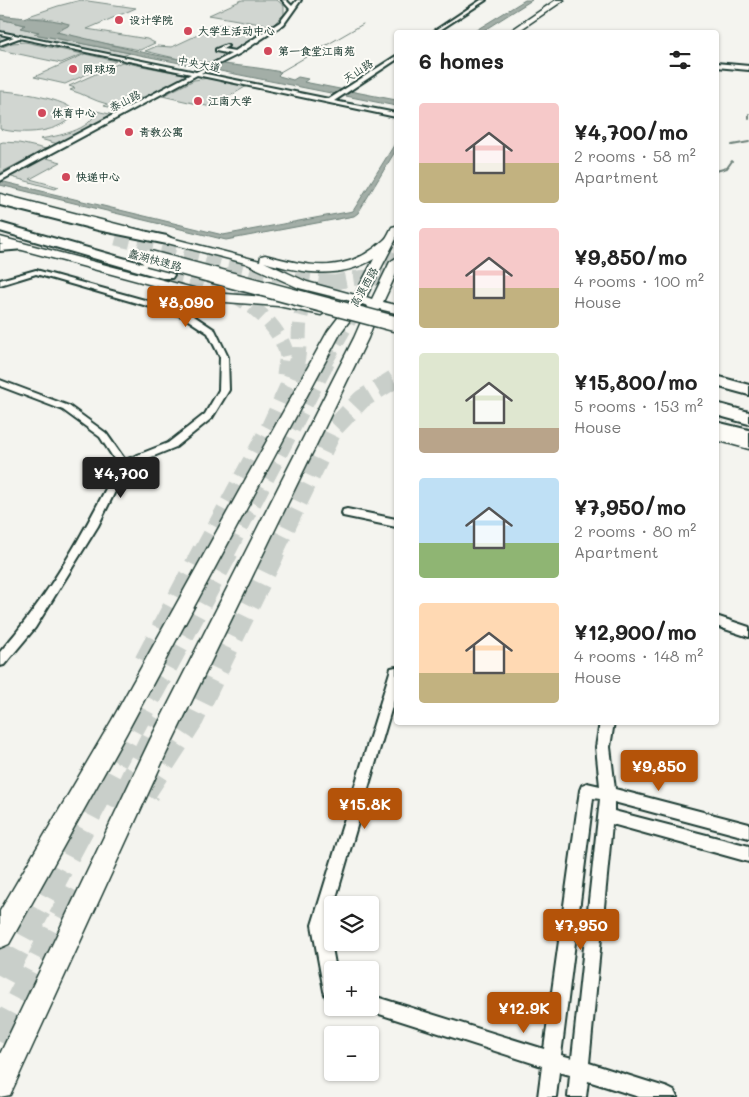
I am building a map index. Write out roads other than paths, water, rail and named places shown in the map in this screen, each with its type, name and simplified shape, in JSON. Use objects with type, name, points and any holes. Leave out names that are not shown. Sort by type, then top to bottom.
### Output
[{"type":"highway","points":[[0,201],[98,226],[167,240]]},
{"type":"highway","points":[[0,207],[116,238]]},
{"type":"highway","name":"蠡湖快速路","points":[[0,214],[394,316]]},
{"type":"highway","name":"蠡湖快速路","points":[[0,221],[142,251],[394,323]]},
{"type":"highway","points":[[0,227],[168,275]]},
{"type":"highway","points":[[0,234],[87,258],[151,280]]},
{"type":"highway","points":[[719,380],[749,390]]},
{"type":"highway","points":[[719,392],[749,399]]},
{"type":"highway","points":[[719,402],[749,409]]},
{"type":"highway","points":[[719,410],[749,418]]},
{"type":"highway","points":[[719,419],[749,427]]},
{"type":"highway","points":[[719,429],[749,436]]},
{"type":"main road","points":[[516,30],[561,0]]},
{"type":"main road","points":[[526,30],[572,0]]},
{"type":"main road","points":[[0,197],[249,260],[303,285],[394,309]]},
{"type":"main road","points":[[220,254],[249,255],[308,270],[337,270],[364,261],[383,246],[394,233]]},
{"type":"main road","name":"高浪西路","points":[[0,935],[119,727],[335,331],[358,300],[394,235]]},
{"type":"main road","points":[[0,240],[20,247],[212,297],[278,302],[346,317],[394,331]]},
{"type":"main road","points":[[0,248],[20,247]]},
{"type":"main road","name":"高浪西路","points":[[0,1085],[159,745],[361,338],[366,323],[394,266]]},
{"type":"main road","points":[[719,380],[749,385]]},
{"type":"main road","points":[[719,436],[749,444]]},
{"type":"street","points":[[284,0],[293,9]]},
{"type":"street","points":[[226,46],[218,50],[237,53],[282,23],[299,0]]},
{"type":"street","points":[[438,30],[484,0]]},
{"type":"street","name":"中央大道","points":[[0,33],[394,116]]},
{"type":"street","points":[[0,44],[18,38]]},
{"type":"street","name":"泰山路","points":[[1,179],[41,155],[237,53]]},
{"type":"street","name":"天山路","points":[[330,101],[394,59]]},
{"type":"street","points":[[719,66],[749,68]]},
{"type":"street","points":[[0,283],[36,272],[186,314],[212,332],[224,358],[224,390],[209,416],[172,445],[123,465],[93,526],[36,617],[0,661]]},
{"type":"street","points":[[1,385],[66,408],[103,435],[123,465]]},
{"type":"street","points":[[347,513],[394,523]]},
{"type":"street","points":[[719,622],[749,632]]},
{"type":"street","points":[[327,961],[320,925],[394,679]]},
{"type":"street","points":[[577,1097],[607,816],[608,794],[603,746],[606,725]]},
{"type":"street","points":[[547,1097],[587,790],[749,831]]},
{"type":"street","points":[[607,816],[749,854]]},
{"type":"street","points":[[379,1006],[668,1097]]},
{"type":"waterway","points":[[280,72],[363,24]]},
{"type":"waterway","points":[[749,114],[749,119]]},
{"type":"waterway","points":[[732,145],[749,142]]},
{"type":"waterway","points":[[719,170],[727,168],[732,161]]},
{"type":"tunnel","points":[[116,238],[253,271],[335,283]]},
{"type":"tunnel","points":[[384,277],[394,255]]},
{"type":"tunnel","points":[[167,275],[193,279],[209,284],[235,295],[247,303],[279,335],[285,348],[288,362]]},
{"type":"tunnel","points":[[335,283],[355,278],[384,277]]},
{"type":"tunnel","points":[[379,287],[384,277]]},
{"type":"tunnel","points":[[384,277],[394,277]]},
{"type":"tunnel","points":[[297,362],[302,312],[308,300],[317,292],[335,283]]},
{"type":"tunnel","points":[[325,362],[357,306]]},
{"type":"tunnel","points":[[203,552],[271,426],[291,382],[298,361]]},
{"type":"tunnel","points":[[226,552],[326,361]]},
{"type":"tunnel","points":[[286,375],[288,362]]},
{"type":"tunnel","points":[[274,552],[334,428],[362,399],[394,379]]},
{"type":"tunnel","points":[[146,662],[204,551]]},
{"type":"tunnel","points":[[98,793],[227,551]]},
{"type":"tunnel","points":[[145,791],[144,793],[192,719],[274,551]]},
{"type":"tunnel","points":[[125,793],[161,720]]},
{"type":"tunnel","points":[[0,976],[98,791]]},
{"type":"tunnel","points":[[117,809],[125,793]]},
{"type":"tunnel","points":[[0,1042],[78,891]]},
{"type":"place","name":"设计学院","points":[[119,20]]},
{"type":"place","name":"大学生活动中心","points":[[188,31]]},
{"type":"place","name":"第一食堂江南苑","points":[[268,51]]},
{"type":"place","name":"网球场","points":[[73,69]]},
{"type":"place","name":"江南大学","points":[[198,101]]},
{"type":"place","name":"体育中心","points":[[42,113]]},
{"type":"place","name":"青教公寓","points":[[129,132]]},
{"type":"place","name":"快递中心","points":[[66,177]]}]
